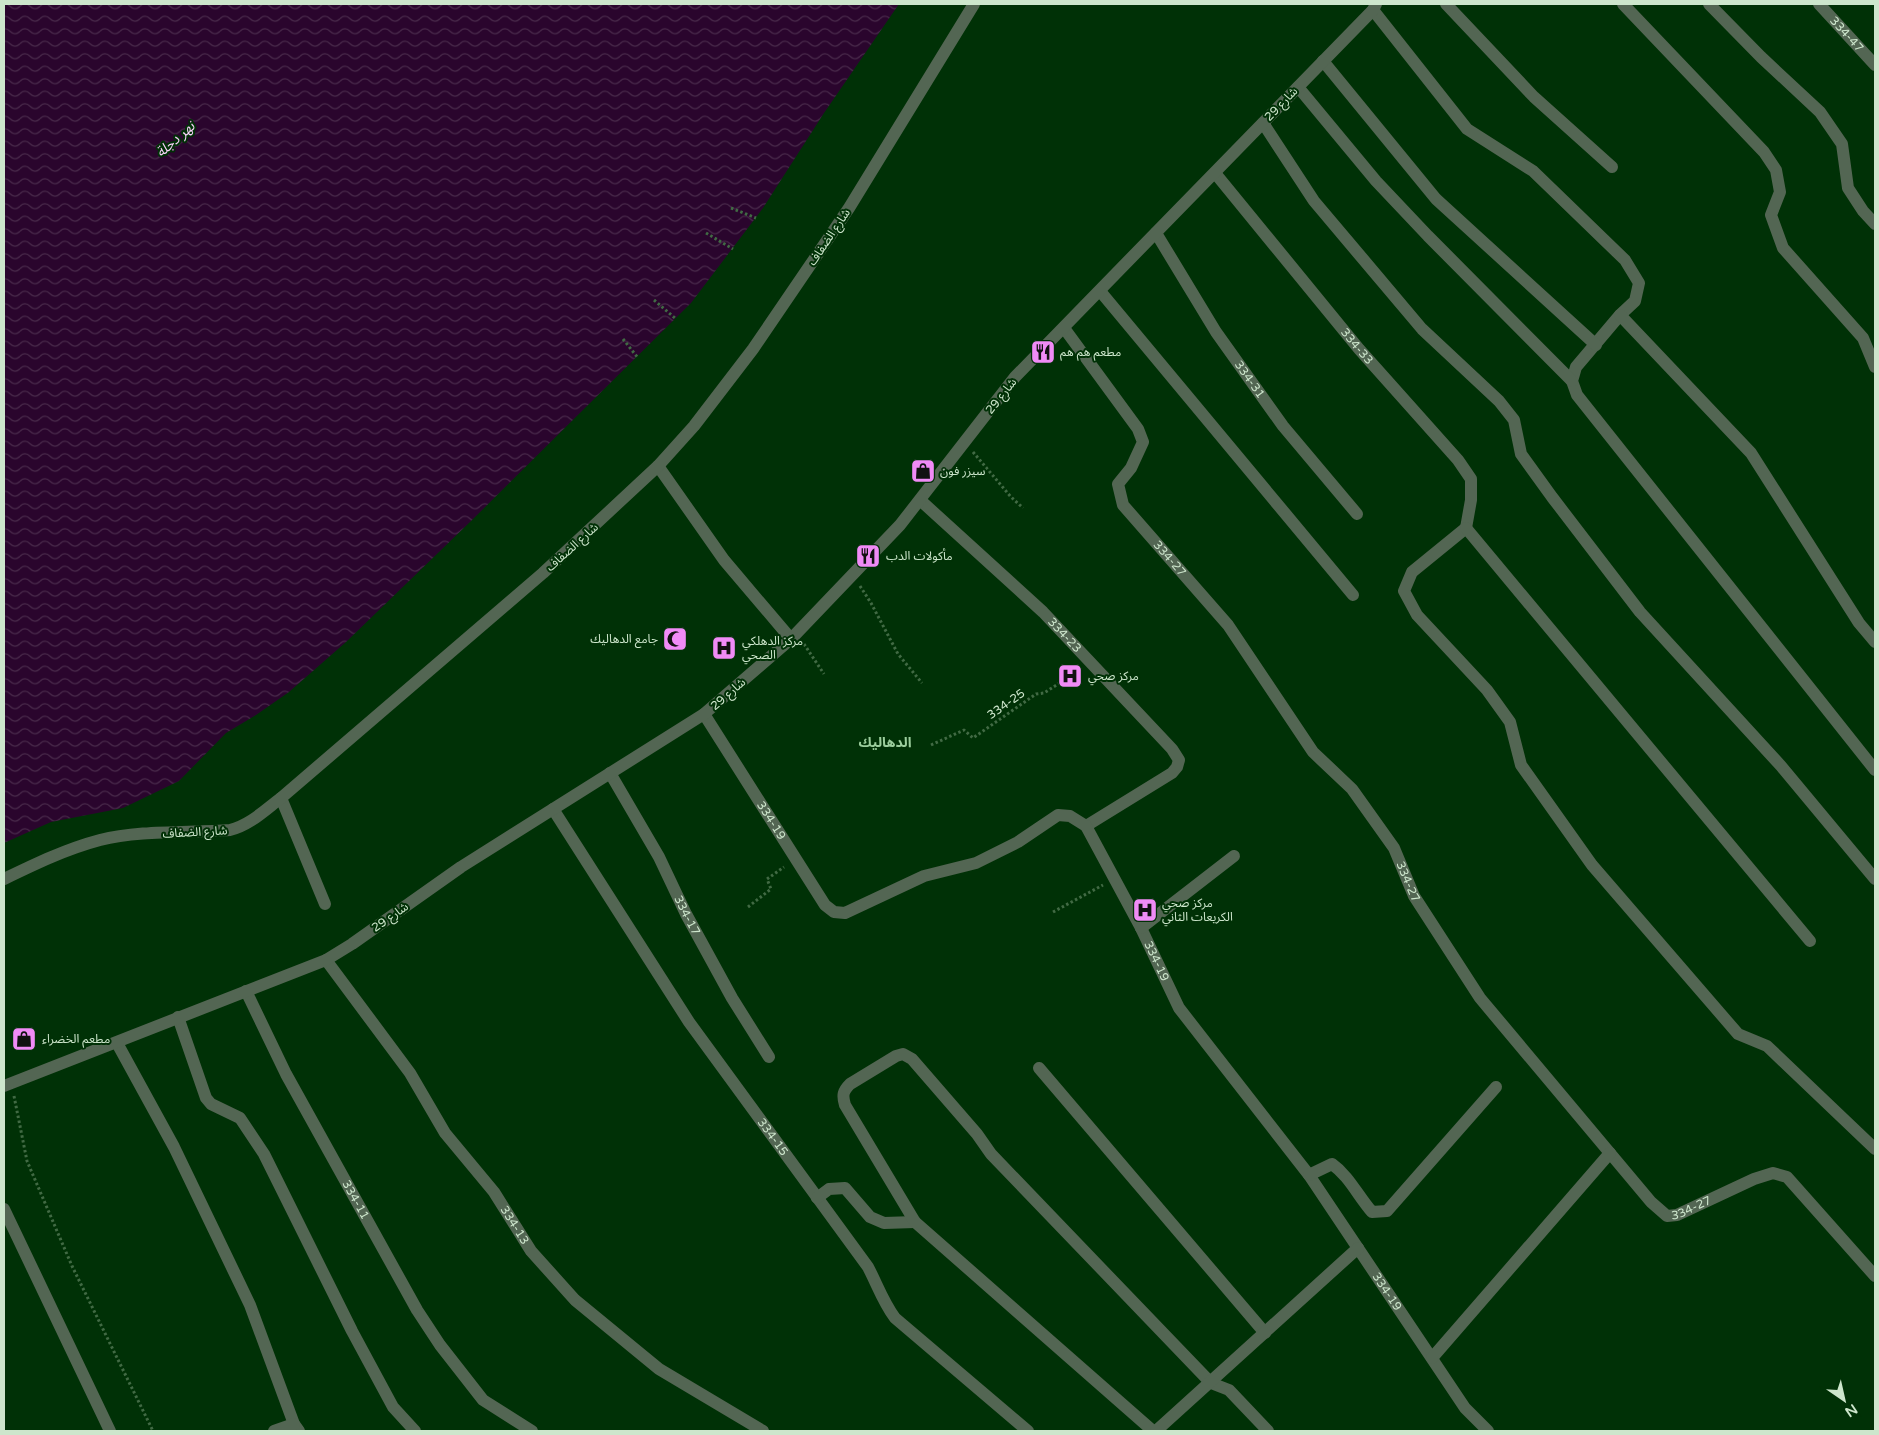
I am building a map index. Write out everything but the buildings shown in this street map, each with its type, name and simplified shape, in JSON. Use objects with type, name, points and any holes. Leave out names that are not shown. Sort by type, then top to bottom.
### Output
[{"type":"street","name":"شارع الضفاف","points":[[4,878],[68,850],[102,840],[238,828],[260,815],[529,586],[658,466],[724,389],[849,208],[974,4]]},
{"type":"street","points":[[1446,4],[1534,97],[1612,167]]},
{"type":"street","points":[[1623,4],[1764,152],[1776,170],[1780,192],[1771,215],[1783,248],[1864,338],[1875,367]]},
{"type":"street","points":[[1710,4],[1761,57],[1820,112],[1842,144],[1848,188],[1863,211],[1875,224]]},
{"type":"street","name":"334-47","points":[[1819,4],[1875,65]]},
{"type":"street","points":[[1374,7],[1467,128],[1533,171],[1626,260],[1639,284],[1635,301],[1576,367],[1572,381]]},
{"type":"street","name":"شارع 29","points":[[7,1084],[326,960],[352,944],[461,867],[704,714],[794,636],[900,525],[1015,377],[1374,7]]},
{"type":"street","points":[[1323,60],[1436,200],[1596,345]]},
{"type":"street","points":[[1298,87],[1376,181],[1572,381],[1577,395],[1875,770]]},
{"type":"street","points":[[1263,123],[1314,201],[1422,329],[1500,401],[1514,420],[1521,454],[1640,612],[1781,766],[1875,880]]},
{"type":"street","name":"334-33","points":[[1215,173],[1359,349],[1467,472],[1471,479],[1471,500],[1466,528]]},
{"type":"street","name":"334-31","points":[[1156,233],[1227,348],[1283,426],[1357,514]]},
{"type":"street","points":[[1100,291],[1353,595]]},
{"type":"street","points":[[1620,316],[1751,453],[1859,623],[1875,642]]},
{"type":"street","name":"334-27","points":[[1064,328],[1138,428],[1141,435],[1143,442],[1132,468],[1118,484],[1123,505],[1228,625],[1313,752],[1352,789],[1394,848],[1414,896],[1480,998],[1651,1202],[1667,1216],[1677,1216],[1773,1173],[1787,1177],[1875,1276]]},
{"type":"street","points":[[658,466],[724,560],[794,636]]},
{"type":"street","name":"334-23","points":[[920,500],[1043,612],[1172,749],[1179,760],[1178,767],[1172,772],[1086,826]]},
{"type":"street","points":[[1810,941],[1466,528],[1412,572],[1404,591],[1417,615],[1487,690],[1510,722],[1521,765],[1592,865],[1738,1034],[1767,1046],[1875,1149]]},
{"type":"street","name":"334-19","points":[[704,714],[825,905],[834,912],[845,913],[924,876],[976,863],[1018,842],[1058,815],[1070,816],[1086,826],[1141,928],[1179,1008],[1309,1175],[1465,1408],[1488,1431]]},
{"type":"street","name":"334-17","points":[[610,773],[659,857],[686,914],[732,998],[769,1057]]},
{"type":"street","points":[[280,798],[325,904]]},
{"type":"street","name":"334-15","points":[[553,809],[689,1022],[868,1267],[884,1304],[895,1318],[1028,1431]]},
{"type":"street","points":[[1141,928],[1234,856]]},
{"type":"street","name":"334-13","points":[[326,960],[410,1073],[445,1132],[494,1192],[531,1252],[575,1300],[659,1369],[763,1431]]},
{"type":"street","name":"334-11","points":[[246,991],[286,1074],[417,1310],[440,1345],[483,1400],[532,1431]]},
{"type":"street","points":[[178,1017],[206,1098],[211,1104],[240,1118],[264,1154],[352,1331],[393,1407],[415,1431]]},
{"type":"street","points":[[117,1042],[174,1147],[250,1305],[296,1427],[274,1431]]},
{"type":"street","points":[[1268,1431],[1229,1390],[1211,1383],[991,1154],[977,1134],[912,1059],[903,1054],[883,1062],[844,1090],[842,1096],[844,1105],[915,1222],[1155,1431],[1211,1383],[1358,1248]]},
{"type":"street","points":[[1039,1068],[1265,1333]]},
{"type":"street","points":[[1309,1175],[1332,1164],[1341,1170],[1372,1212],[1387,1211],[1496,1086]]},
{"type":"street","points":[[1432,1358],[1610,1153]]},
{"type":"street","points":[[817,1198],[829,1189],[845,1188],[870,1217],[884,1223],[915,1222]]},
{"type":"street","points":[[4,1209],[110,1431]]},
{"type":"path","points":[[731,208],[756,218]]},
{"type":"path","points":[[706,233],[734,249]]},
{"type":"path","points":[[654,300],[676,319]]},
{"type":"path","points":[[623,339],[638,358]]},
{"type":"path","points":[[965,441],[1011,497],[1023,508]]},
{"type":"path","points":[[853,574],[898,654],[922,683]]},
{"type":"path","points":[[794,636],[824,674]]},
{"type":"path","name":"334-25","points":[[931,745],[964,730],[973,738],[1036,694],[1044,693],[1091,663]]},
{"type":"path","points":[[748,907],[771,889],[767,879],[795,859]]},
{"type":"path","points":[[1053,912],[1115,879]]},
{"type":"path","points":[[7,1084],[26,1161],[72,1266],[153,1431]]},
{"type":"water","name":"نهر دجلة","points":[[4,4],[899,4],[824,113],[763,208],[691,303],[346,642],[289,692],[226,733],[179,781],[123,808],[51,822],[4,843]]},
{"type":"place","name":"مطعم هم هم","points":[[1043,352]]},
{"type":"place","name":"سيزر فون","points":[[923,471]]},
{"type":"place","name":"مأكولات الدب","points":[[868,556]]},
{"type":"place","name":"جامع الدهاليك","points":[[675,639]]},
{"type":"place","name":"مركز الدهلكي الصحي","points":[[724,648]]},
{"type":"place","name":"مركز صحي","points":[[1070,676]]},
{"type":"place","name":"مركز صحي الكريعات الثاني","points":[[1145,910]]},
{"type":"place","name":"مطعم الخضراء","points":[[24,1039]]},
{"type":"district","name":"الدهاليك","points":[[885,742]]}]
